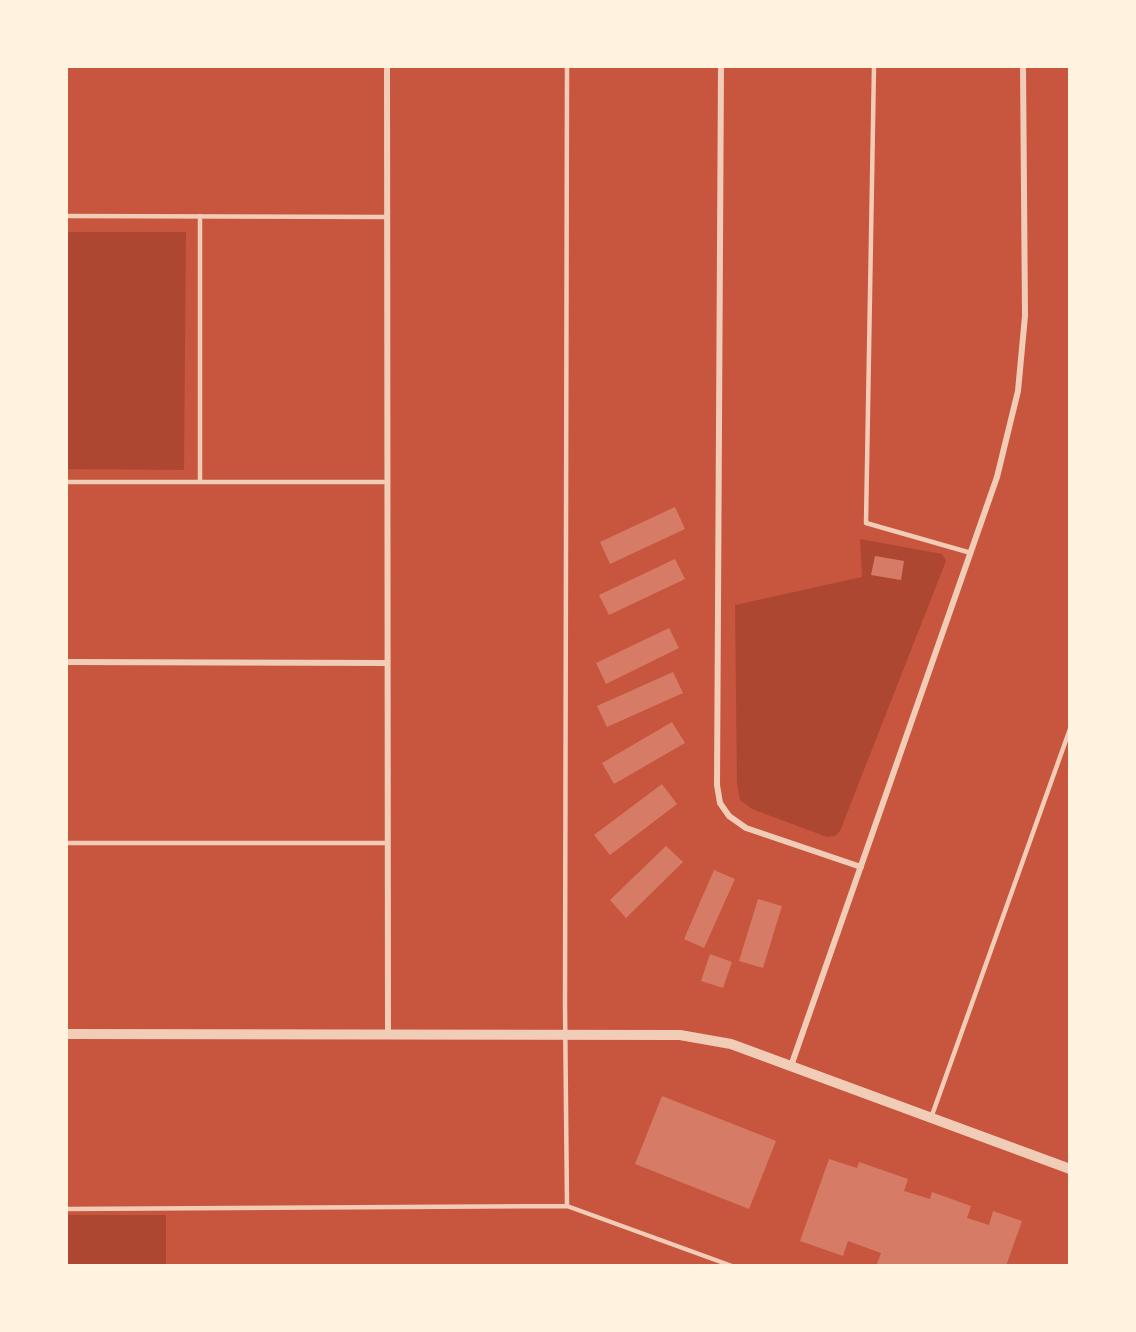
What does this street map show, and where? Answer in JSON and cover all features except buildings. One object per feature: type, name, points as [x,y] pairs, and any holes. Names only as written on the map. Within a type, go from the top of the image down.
[{"type":"street","points":[[387,66],[388,1035]]},
{"type":"street","points":[[721,66],[717,773],[720,803],[729,816],[746,828],[861,867]]},
{"type":"street","points":[[791,1066],[997,477],[1018,391],[1025,316],[1023,66]]},
{"type":"street","points":[[66,662],[387,663]]},
{"type":"street","points":[[66,1034],[680,1035],[730,1044],[1070,1169]]},
{"type":"lane","points":[[567,66],[565,1035],[567,1206]]},
{"type":"lane","points":[[874,66],[866,523],[971,553]]},
{"type":"lane","points":[[66,216],[388,216]]},
{"type":"lane","points":[[200,216],[200,482]]},
{"type":"lane","points":[[66,482],[388,482]]},
{"type":"lane","points":[[931,1118],[1070,729]]},
{"type":"lane","points":[[66,843],[388,843]]},
{"type":"lane","points":[[66,1209],[567,1206],[732,1266]]},
{"type":"shaded area","points":[[66,232],[186,232],[184,470],[66,469]]},
{"type":"shaded area","points":[[860,539],[942,554],[946,561],[840,831],[835,836],[827,837],[752,809],[740,800],[737,784],[735,605],[862,577]]},
{"type":"shaded area","points":[[66,1215],[166,1215],[166,1266],[66,1266]]}]
